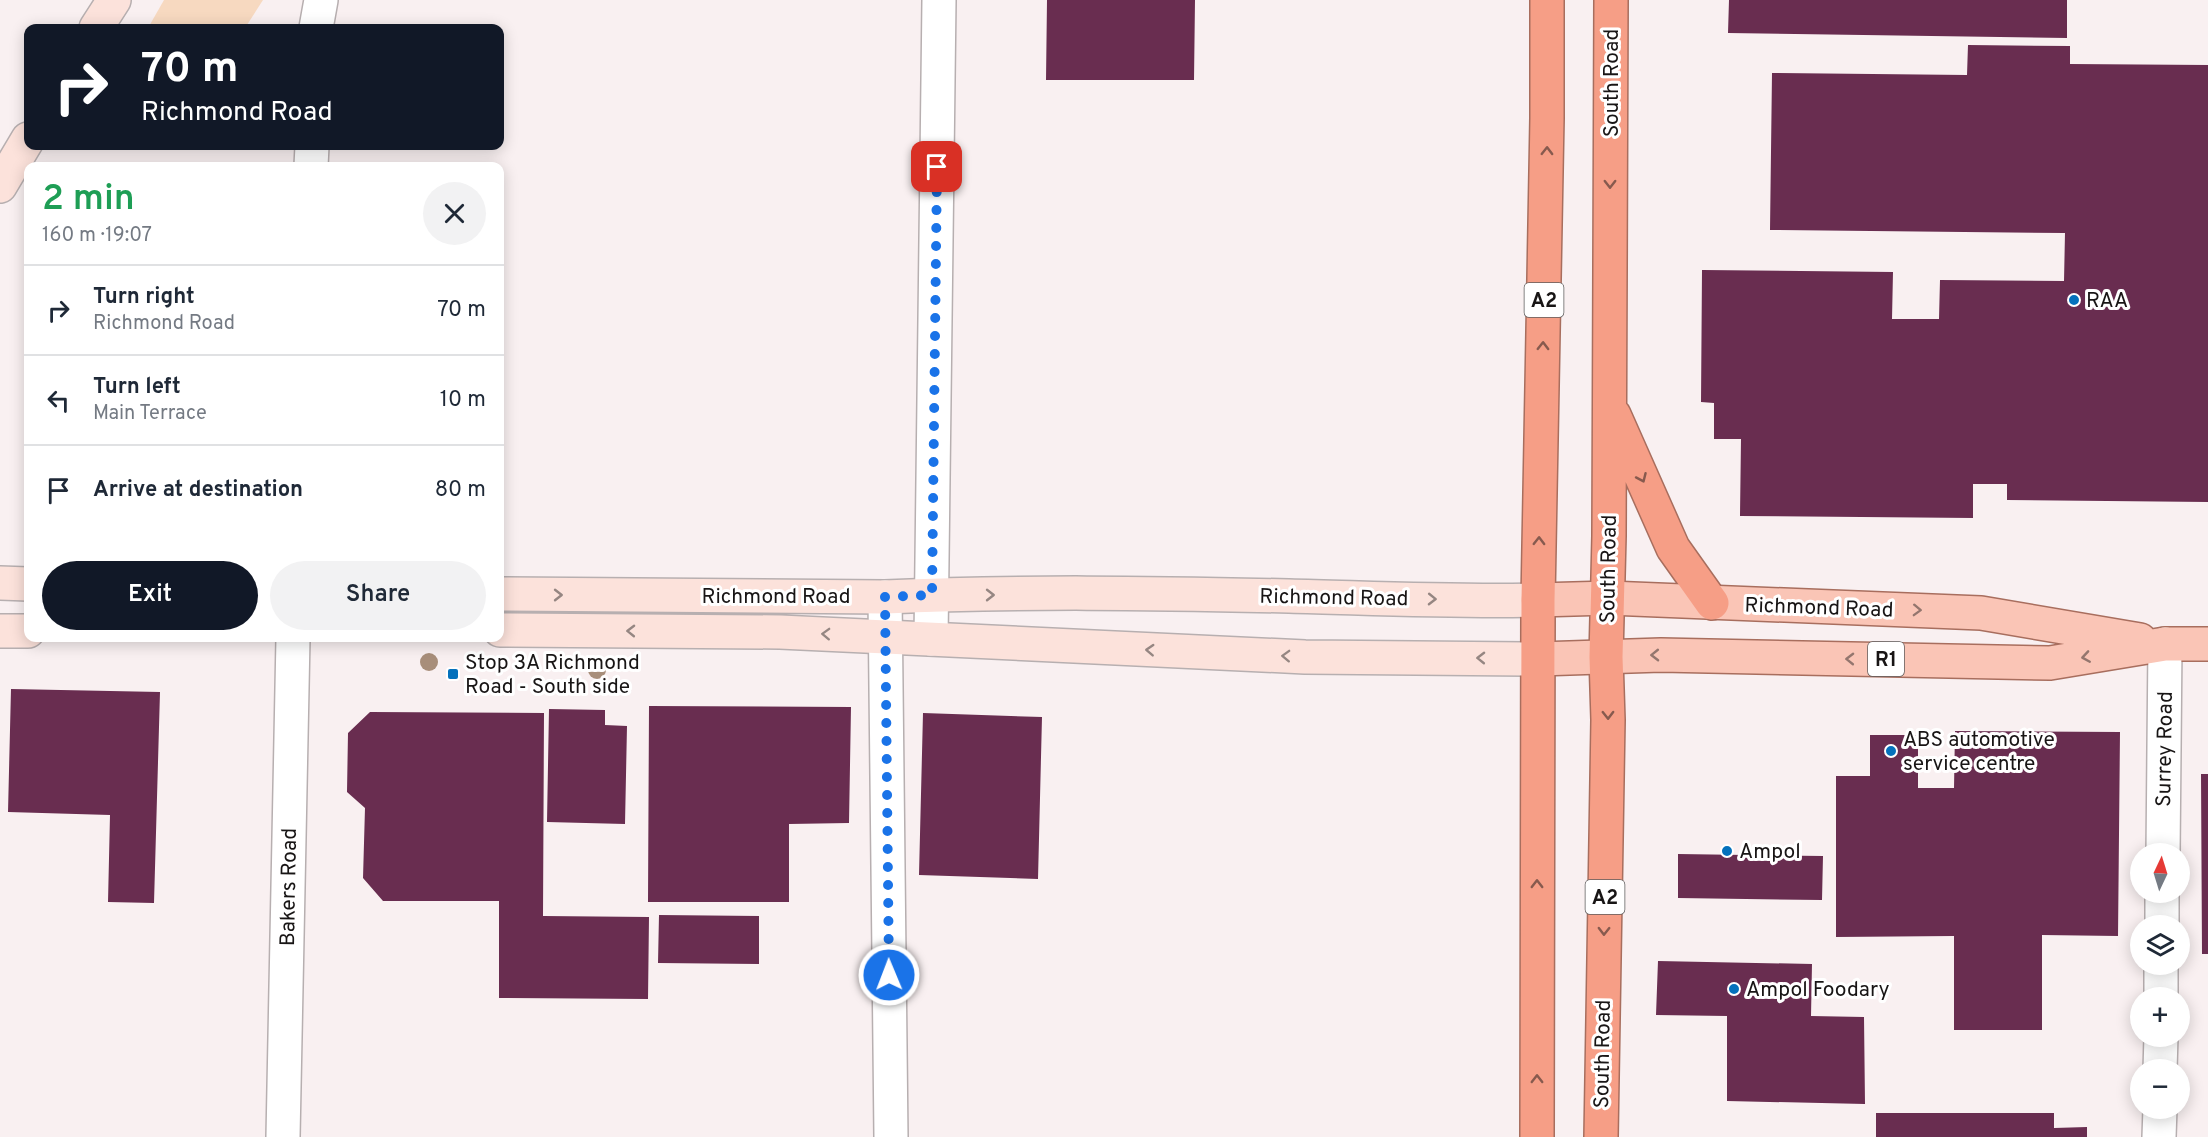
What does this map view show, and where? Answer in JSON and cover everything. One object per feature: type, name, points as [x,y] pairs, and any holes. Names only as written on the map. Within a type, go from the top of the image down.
[{"type":"highway","name":"A2","points":[[1537,1137],[1538,600],[1548,118],[1547,0]]},
{"type":"highway","name":"South Road","points":[[1601,1137],[1608,720],[1606,657],[1609,598],[1611,0]]},
{"type":"highway","points":[[1609,405],[1673,548],[1712,603]]},
{"type":"main road","points":[[99,24],[114,0]]},
{"type":"main road","points":[[0,186],[24,146]]},
{"type":"main road","points":[[0,583],[24,584]]},
{"type":"main road","name":"Richmond Road","points":[[504,594],[885,597],[1206,594],[1476,601],[1609,598],[1981,613],[2165,644]]},
{"type":"main road","name":"Richmond Road","points":[[504,630],[780,632],[1305,657],[1539,659],[1661,655],[2050,663],[2165,644],[2208,644]]},
{"type":"main road","points":[[0,631],[24,631]]},
{"type":"street","points":[[931,639],[939,0]]},
{"type":"street","points":[[885,597],[891,1137]]},
{"type":"street","name":"Bakers Road","points":[[283,1137],[293,642]]},
{"type":"street","name":"Surrey Road","points":[[2163,843],[2165,644]]},
{"type":"street","points":[[2159,1137],[2160,1119]]},
{"type":"shaded area","points":[[164,0],[263,0],[248,24],[150,24]]},
{"type":"building","points":[[1047,0],[1195,0],[1194,80],[1046,80]]},
{"type":"building","points":[[1729,0],[2067,0],[2067,38],[1728,33]]},
{"type":"building","name":"RAA","points":[[1968,45],[2070,46],[2070,64],[2208,65],[2208,502],[2007,500],[2007,484],[1973,484],[1973,518],[1740,516],[1741,439],[1714,439],[1714,403],[1701,402],[1702,270],[1893,272],[1892,319],[1939,319],[1940,280],[2064,281],[2065,233],[1770,230],[1772,73],[1967,75]]},
{"type":"building","points":[[11,689],[160,692],[154,903],[108,902],[110,815],[8,812]]},
{"type":"building","points":[[649,706],[851,707],[849,823],[789,824],[789,902],[648,902]]},
{"type":"building","points":[[549,709],[605,710],[605,725],[627,726],[625,824],[547,822]]},
{"type":"building","points":[[370,712],[544,713],[543,916],[649,917],[648,999],[499,998],[499,901],[383,901],[363,878],[365,808],[347,792],[348,733]]},
{"type":"building","points":[[923,713],[1042,717],[1038,879],[919,875]]},
{"type":"building","points":[[1955,731],[2120,732],[2118,936],[2042,935],[2042,1030],[1954,1030],[1954,936],[1836,937],[1836,776],[1870,776],[1870,735],[1918,735],[1918,788],[1954,788]]},
{"type":"building","points":[[2201,774],[2208,774],[2208,954],[2202,954]]},
{"type":"building","points":[[1678,854],[1823,856],[1822,900],[1678,898]]},
{"type":"building","points":[[659,915],[759,916],[759,964],[658,963]]},
{"type":"building","points":[[1658,961],[1812,964],[1811,1016],[1864,1017],[1865,1104],[1727,1101],[1727,1016],[1656,1015]]},
{"type":"building","points":[[1876,1113],[2054,1113],[2054,1128],[2087,1127],[2087,1137],[1876,1137]]},
{"type":"place","name":"RAA","points":[[2074,300]]},
{"type":"place","name":"Stop 3A Richmond Road - South side","points":[[453,674]]},
{"type":"place","name":"ABS automotive service centre","points":[[1891,751]]},
{"type":"place","name":"Ampol","points":[[1727,851]]},
{"type":"place","name":"Ampol Foodary","points":[[1734,989]]},
{"type":"route","points":[[889,975],[885,597],[932,595],[937,167]]}]
